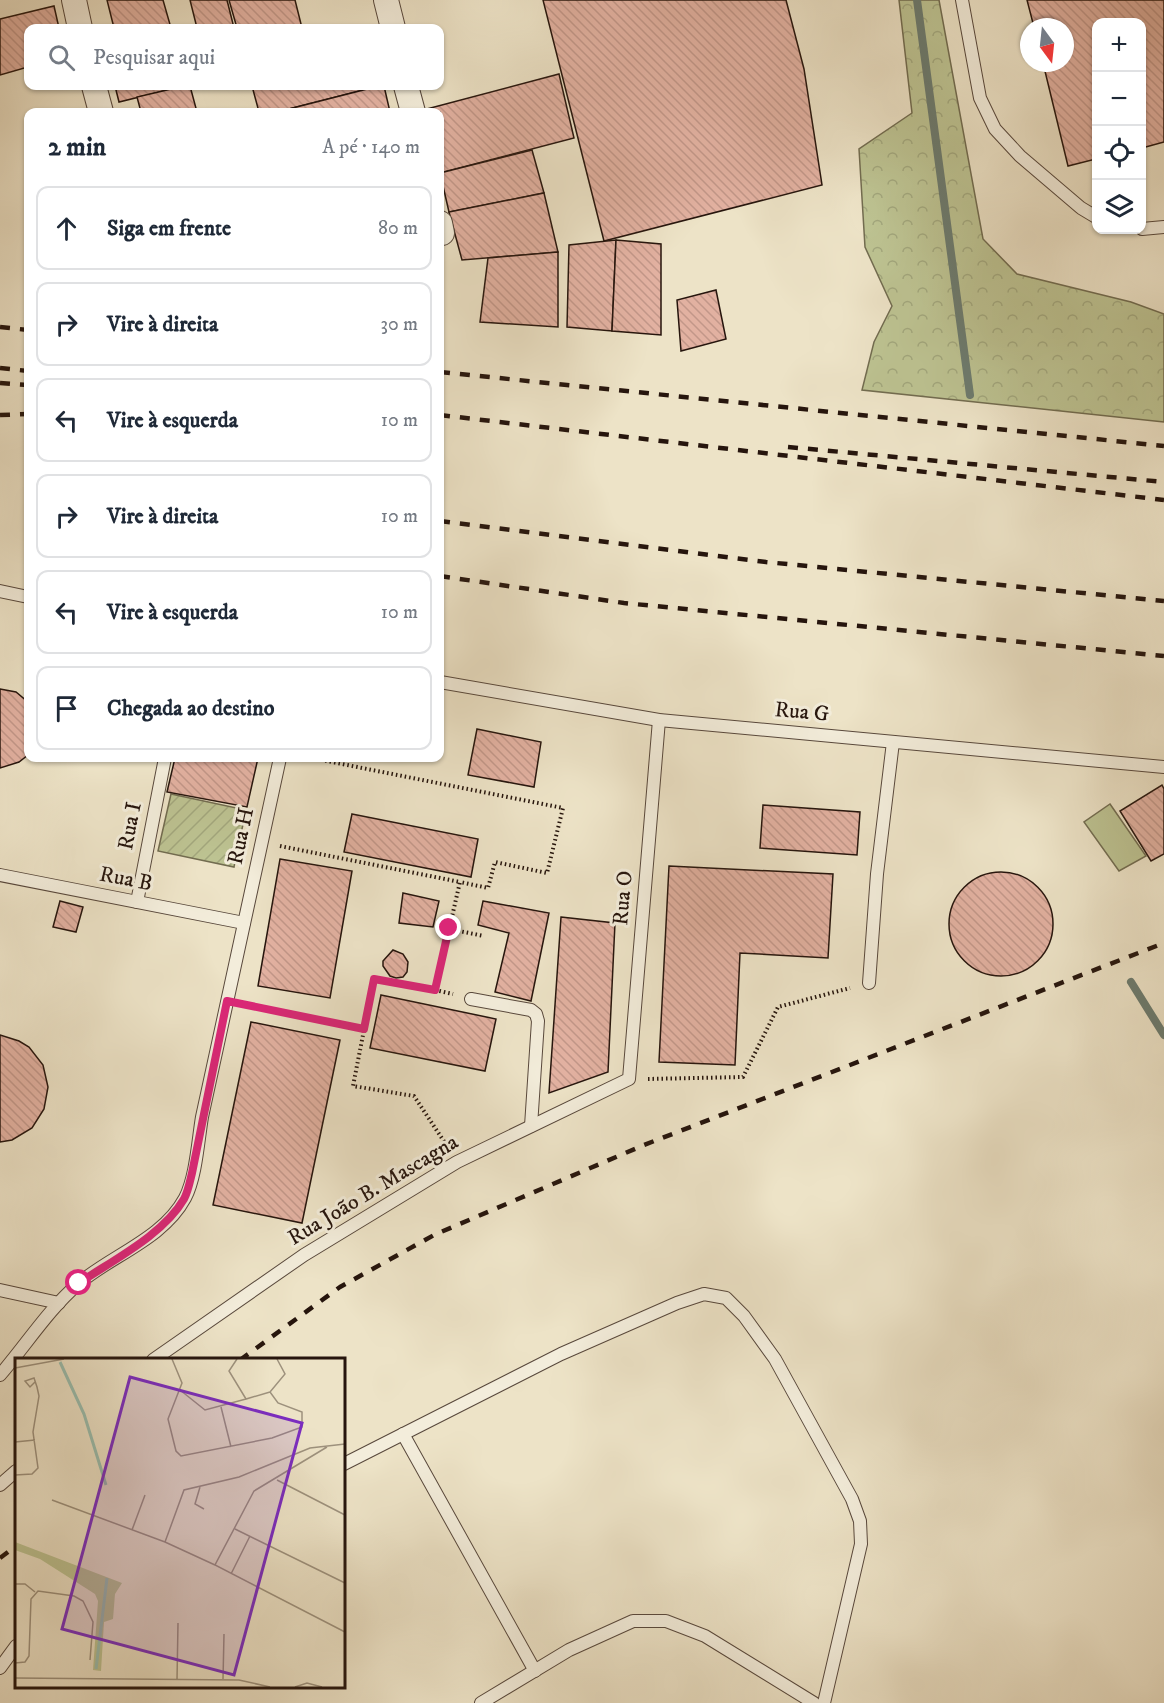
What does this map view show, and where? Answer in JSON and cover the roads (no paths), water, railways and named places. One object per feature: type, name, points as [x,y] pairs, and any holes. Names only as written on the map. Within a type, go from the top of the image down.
[{"type":"street","points":[[74,0],[80,24]]},
{"type":"street","points":[[386,0],[392,24]]},
{"type":"street","points":[[95,90],[100,108]]},
{"type":"street","points":[[407,90],[412,108]]},
{"type":"lane","points":[[962,0],[980,98],[995,129],[1020,156],[1081,208],[1092,215]]},
{"type":"lane","points":[[1146,229],[1164,227]]},
{"type":"lane","points":[[0,591],[24,596]]},
{"type":"lane","name":"Rua G","points":[[444,683],[659,720],[1164,767]]},
{"type":"lane","name":"Rua O","points":[[629,1079],[659,720]]},
{"type":"lane","points":[[869,983],[876,885],[893,742]]},
{"type":"lane","name":"Rua I","points":[[137,902],[164,762]]},
{"type":"lane","name":"Rua H","points":[[0,1375],[59,1303],[79,1283],[171,1217],[186,1197],[279,762]]},
{"type":"lane","name":"Rua B","points":[[0,875],[244,923]]},
{"type":"lane","points":[[471,999],[531,1010],[536,1014],[538,1021],[531,1126]]},
{"type":"lane","name":"Rua João B. Mascagna","points":[[154,1358],[304,1255],[457,1162],[629,1079]]},
{"type":"lane","points":[[0,1290],[59,1303]]},
{"type":"lane","points":[[345,1463],[561,1354],[677,1303],[704,1294],[726,1298],[744,1316],[775,1359],[852,1499],[860,1521],[861,1544],[824,1703]]},
{"type":"lane","points":[[403,1434],[535,1671]]},
{"type":"lane","points":[[0,1485],[15,1472]]},
{"type":"lane","points":[[481,1703],[569,1650],[633,1621],[666,1621],[705,1636],[814,1703]]},
{"type":"lane","points":[[0,1668],[15,1647]]},
{"type":"waterway","points":[[917,0],[970,395]]},
{"type":"waterway","points":[[1131,982],[1164,1035]]},
{"type":"railway","points":[[0,327],[24,330]]},
{"type":"railway","points":[[0,368],[24,371]]},
{"type":"railway","points":[[444,372],[1164,446]]},
{"type":"railway","points":[[0,383],[24,385]]},
{"type":"railway","points":[[0,415],[24,414]]},
{"type":"railway","points":[[444,415],[1164,500]]},
{"type":"railway","points":[[788,447],[1164,482]]},
{"type":"railway","points":[[444,522],[766,562],[1164,601]]},
{"type":"railway","points":[[444,577],[624,603],[1164,656]]},
{"type":"railway","points":[[243,1358],[340,1287],[434,1235],[644,1145],[1164,943]]},
{"type":"railway","points":[[0,1558],[15,1547]]}]
